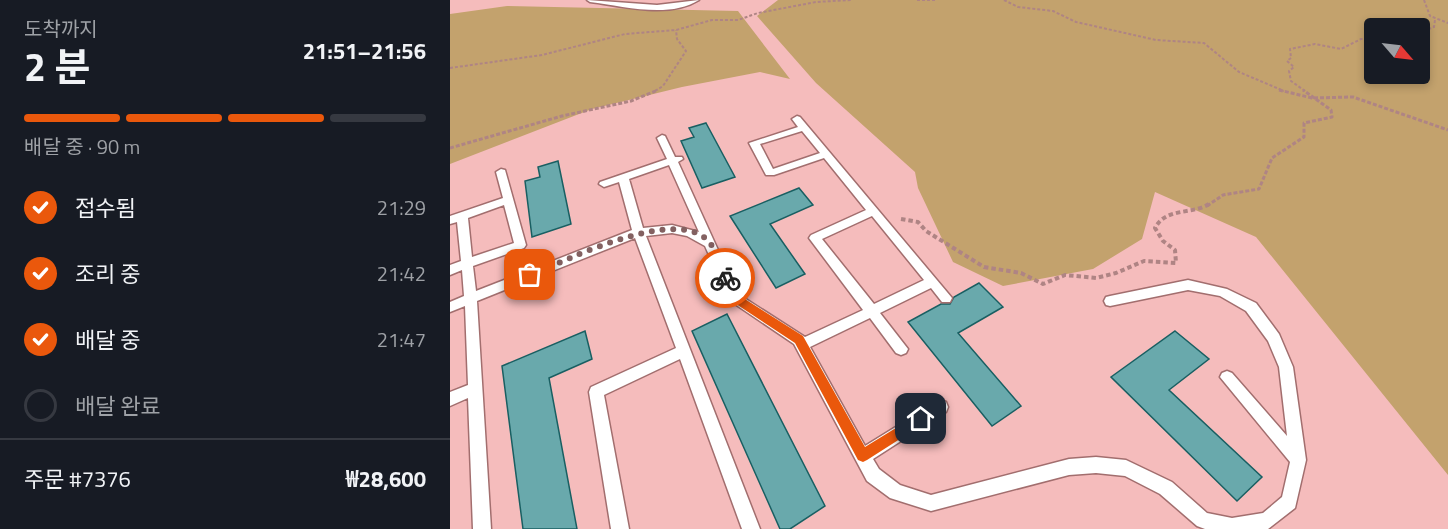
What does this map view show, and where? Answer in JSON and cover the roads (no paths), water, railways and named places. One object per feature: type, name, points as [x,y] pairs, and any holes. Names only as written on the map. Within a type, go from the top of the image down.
[{"type":"lane","points":[[590,0],[676,6],[696,0]]},
{"type":"lane","points":[[825,154],[770,173],[754,142],[801,123],[946,298]]},
{"type":"lane","points":[[662,138],[675,160],[733,297],[799,339],[873,475],[896,492],[931,503],[1069,466],[1096,465],[1126,468],[1166,488],[1203,520],[1232,527],[1267,521],[1289,502],[1298,461],[1286,367],[1274,338],[1251,307],[1223,292],[1188,285],[1110,301]]},
{"type":"lane","points":[[604,184],[675,160]]},
{"type":"lane","points":[[450,270],[520,244],[501,172]]},
{"type":"lane","points":[[623,178],[639,233],[749,528]]},
{"type":"lane","points":[[482,529],[471,300],[456,218],[509,200]]},
{"type":"lane","points":[[876,216],[815,238],[900,349]]},
{"type":"lane","points":[[450,307],[639,233],[672,230],[690,232],[710,243]]},
{"type":"lane","points":[[802,345],[932,282]]},
{"type":"lane","points":[[620,529],[596,392],[684,351]]},
{"type":"lane","points":[[1227,377],[1298,461]]},
{"type":"lane","points":[[450,399],[475,389]]},
{"type":"lane","points":[[863,456],[940,407]]}]
